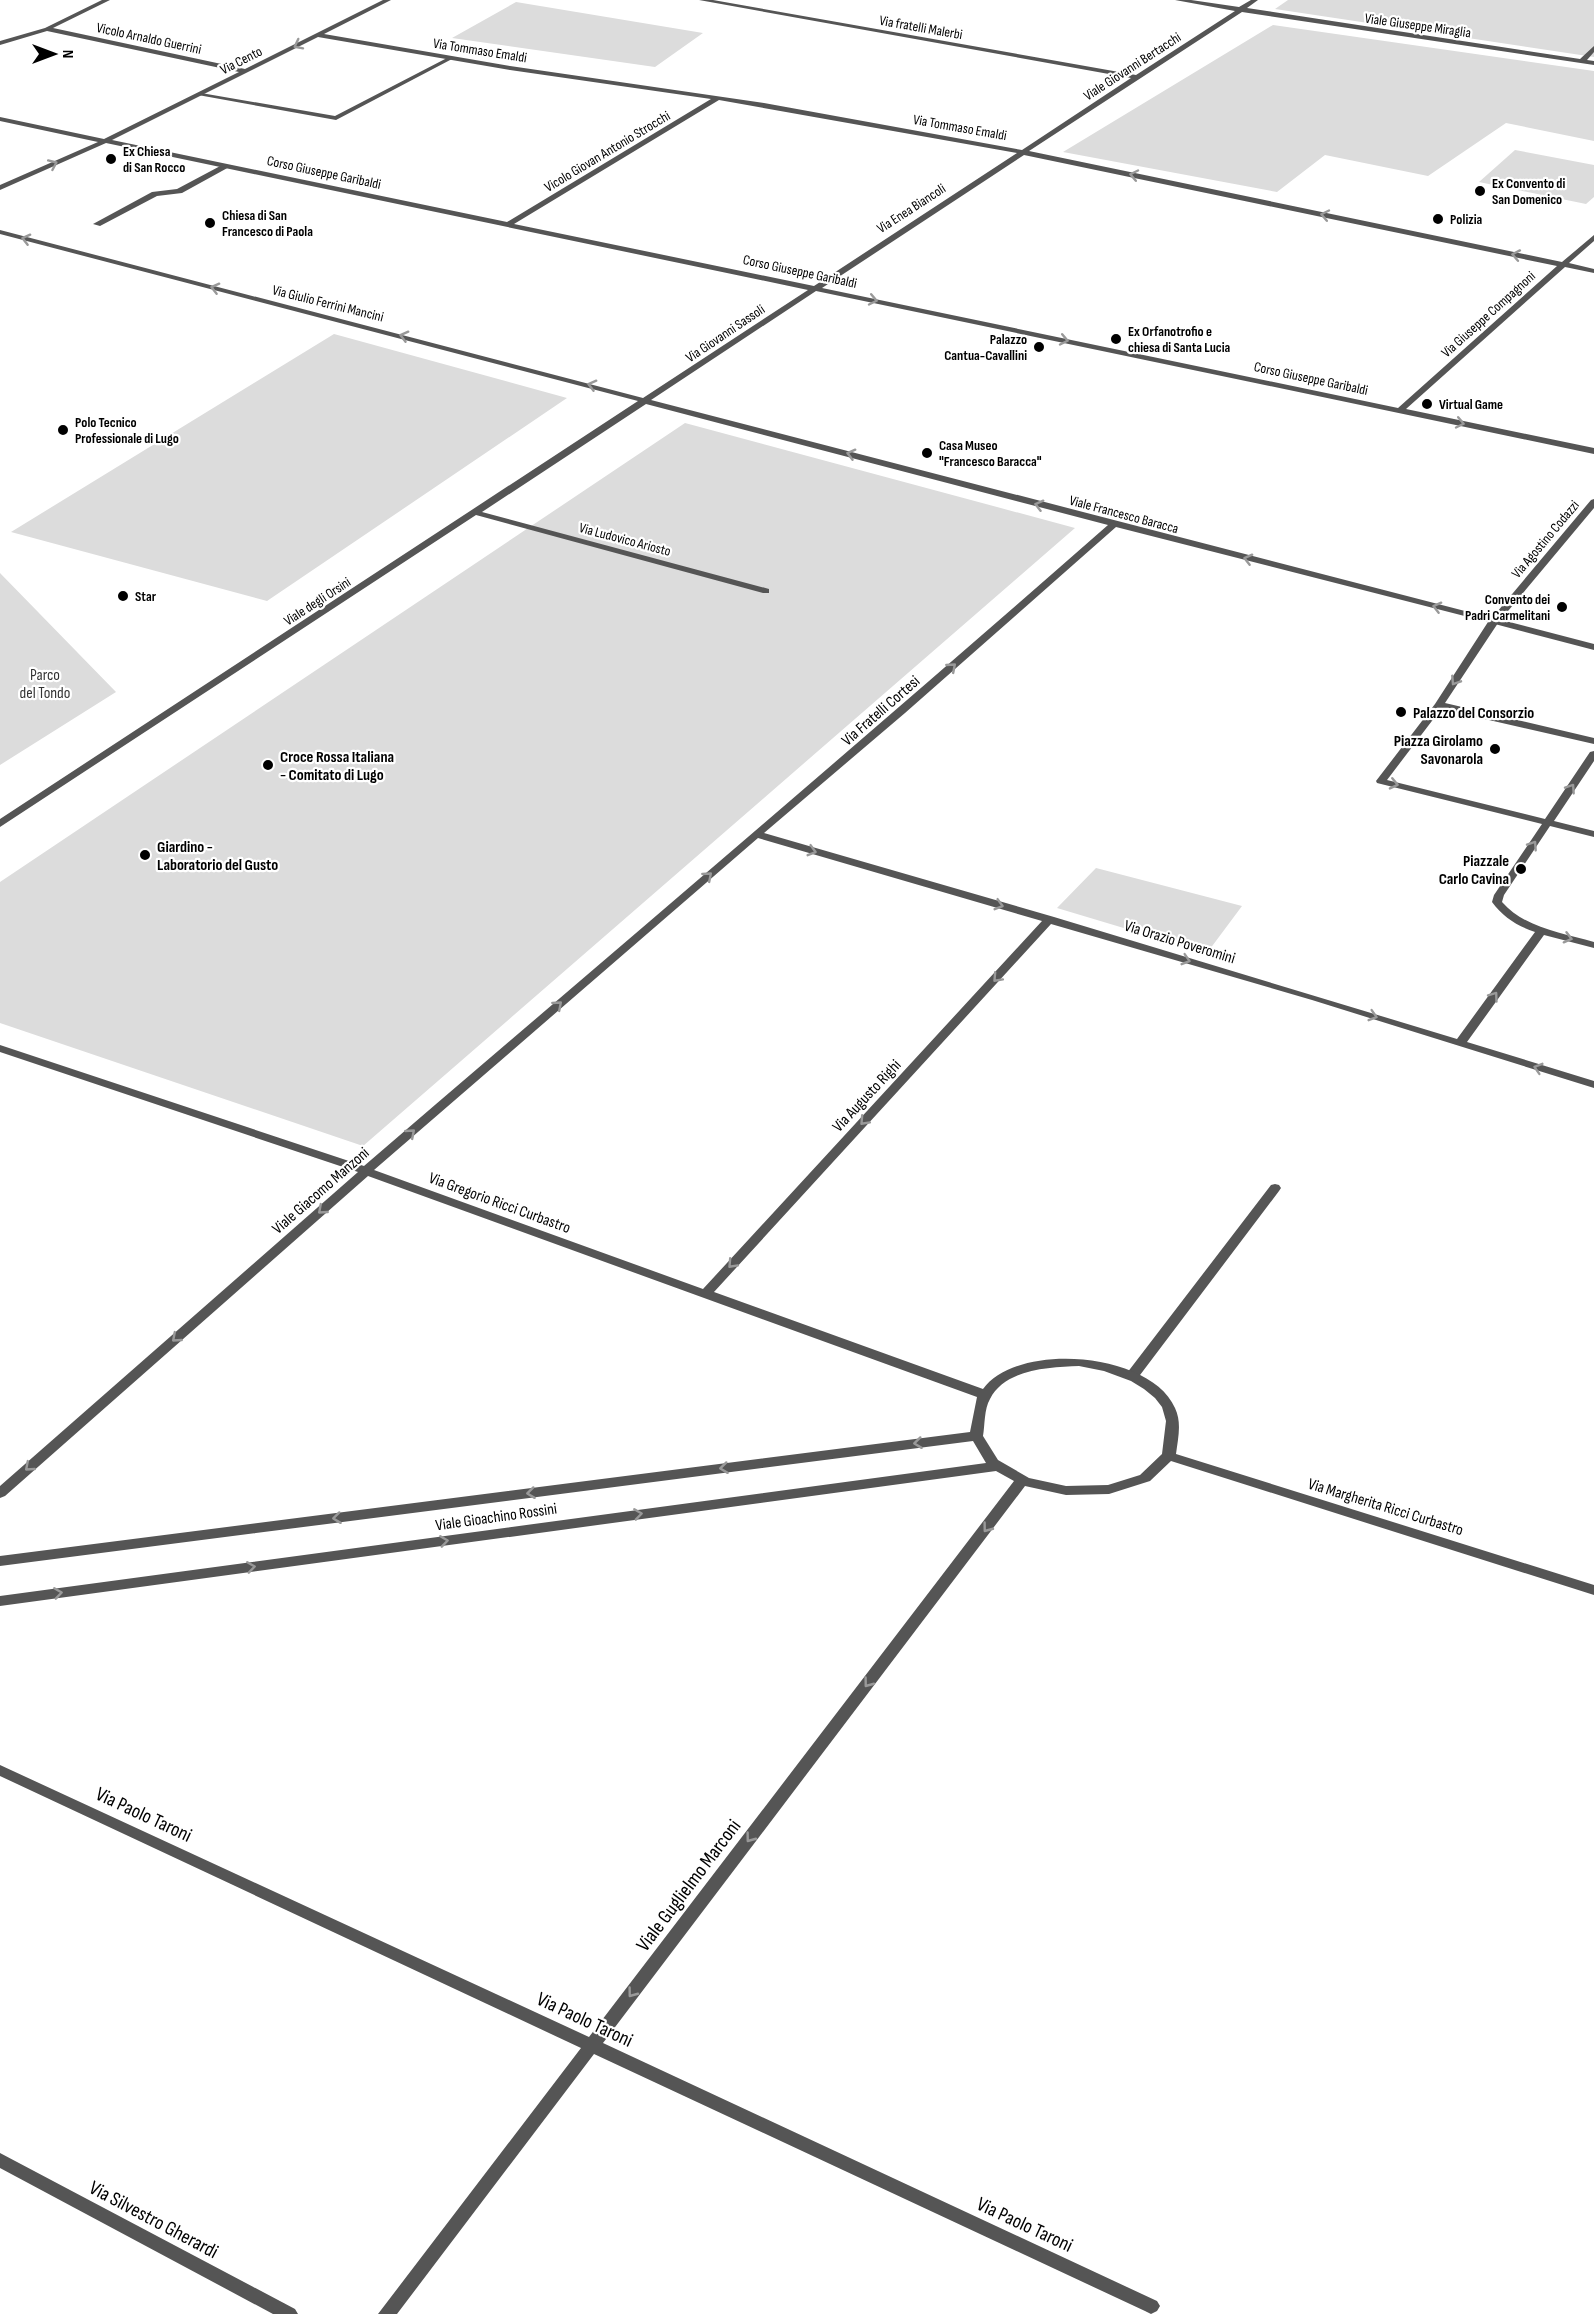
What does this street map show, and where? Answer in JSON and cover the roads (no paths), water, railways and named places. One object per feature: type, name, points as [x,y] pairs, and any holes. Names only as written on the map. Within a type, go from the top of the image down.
[{"type":"street","points":[[0,43],[47,29],[107,0]]},
{"type":"street","name":"Via Cento","points":[[0,188],[201,95],[388,0]]},
{"type":"street","name":"Via fratelli Malerbi","points":[[702,0],[1136,77]]},
{"type":"street","name":"Viale Giuseppe Miraglia","points":[[1178,0],[1594,63]]},
{"type":"street","name":"Viale Giovanni Bertacchi","points":[[1022,152],[1255,0]]},
{"type":"street","name":"Vicolo Arnaldo Guerrini","points":[[47,29],[246,71]]},
{"type":"street","name":"Via Tommaso Emaldi","points":[[316,35],[449,58],[718,98],[1022,152],[1594,271]]},
{"type":"street","points":[[1582,61],[1594,48]]},
{"type":"street","points":[[201,95],[336,118],[449,58]]},
{"type":"street","name":"Vicolo Giovan Antonio Strocchi","points":[[509,224],[718,98]]},
{"type":"street","name":"Corso Giuseppe Garibaldi","points":[[0,119],[1594,451]]},
{"type":"street","name":"Via Enea Biancoli","points":[[816,288],[1022,152]]},
{"type":"street","points":[[97,224],[155,194],[178,191],[227,166]]},
{"type":"street","name":"Via Giulio Ferrini Mancini","points":[[0,232],[649,400]]},
{"type":"street","name":"Via Giuseppe Compagnoni","points":[[1399,411],[1594,237]]},
{"type":"street","name":"Via Giovanni Sassoli","points":[[649,400],[816,288]]},
{"type":"street","name":"Viale degli Orsini","points":[[0,824],[649,400]]},
{"type":"street","name":"Viale Francesco Baracca","points":[[649,400],[1113,525],[1594,647]]},
{"type":"street","name":"Via Agostino Codazzi","points":[[1439,705],[1494,621],[1594,502]]},
{"type":"street","name":"Via Ludovico Ariosto","points":[[477,513],[766,591]]},
{"type":"street","name":"Via Fratelli Cortesi","points":[[664,914],[902,711],[1113,525]]},
{"type":"street","points":[[1594,741],[1439,705],[1381,781],[1594,834]]},
{"type":"street","points":[[1594,754],[1499,895],[1497,902],[1502,909],[1520,921],[1542,931],[1594,945]]},
{"type":"street","name":"Via Orazio Poveromini","points":[[756,834],[1050,919],[1594,1085]]},
{"type":"street","name":"Viale Giacomo Manzoni","points":[[0,1493],[366,1171],[664,914]]},
{"type":"street","name":"Via Augusto Righi","points":[[705,1294],[1050,919]]},
{"type":"street","points":[[1460,1043],[1542,931]]},
{"type":"street","name":"Via Gregorio Ricci Curbastro","points":[[0,1048],[366,1171],[985,1395]]},
{"type":"street","points":[[1132,1376],[1275,1188]]},
{"type":"street","points":[[1079,1362],[1107,1366],[1132,1376],[1157,1392],[1171,1413],[1176,1435],[1168,1456],[1150,1474],[1122,1488],[1089,1493],[1054,1491],[1022,1481],[996,1466],[976,1436],[975,1414],[985,1395],[1001,1380],[1024,1369],[1050,1363],[1079,1362]]},
{"type":"street","name":"Viale Gioachino Rossini","points":[[0,1561],[976,1436]]},
{"type":"street","name":"Via Margherita Ricci Curbastro","points":[[1168,1456],[1594,1590]]},
{"type":"street","name":"Viale Gioachino Rossini","points":[[0,1601],[996,1466]]},
{"type":"street","name":"Viale Guglielmo Marconi","points":[[387,2314],[1022,1481]]},
{"type":"street","name":"Via Paolo Taroni","points":[[0,1770],[1151,2306]]},
{"type":"street","name":"Via Silvestro Gherardi","points":[[0,2160],[289,2314]]},
{"type":"place","name":"Ex Chiesa di San Rocco","points":[[111,159]]},
{"type":"place","name":"Ex Convento di San Domenico","points":[[1480,191]]},
{"type":"place","name":"Polizia","points":[[1438,219]]},
{"type":"place","name":"Chiesa di San Francesco di Paola","points":[[210,223]]},
{"type":"place","name":"Ex Orfanotrofio e chiesa di Santa Lucia","points":[[1116,339]]},
{"type":"place","name":"Palazzo Cantua-Cavallini","points":[[1039,347]]},
{"type":"place","name":"Virtual Game","points":[[1427,404]]},
{"type":"place","name":"Polo Tecnico Professionale di Lugo","points":[[63,430]]},
{"type":"place","name":"Casa Museo \"Francesco Baracca\"","points":[[927,453]]},
{"type":"place","name":"Star","points":[[123,596]]},
{"type":"place","name":"Convento dei Padri Carmelitani","points":[[1562,607]]},
{"type":"place","name":"Palazzo del Consorzio","points":[[1401,712]]},
{"type":"place","name":"Piazza Girolamo Savonarola","points":[[1495,749]]},
{"type":"place","name":"Croce Rossa Italiana - Comitato di Lugo","points":[[268,765]]},
{"type":"place","name":"Giardino - Laboratorio del Gusto","points":[[145,855]]},
{"type":"place","name":"Piazzale Carlo Cavina","points":[[1521,869]]},
{"type":"park label","name":"Parco del Tondo","points":[[45,683]]}]
